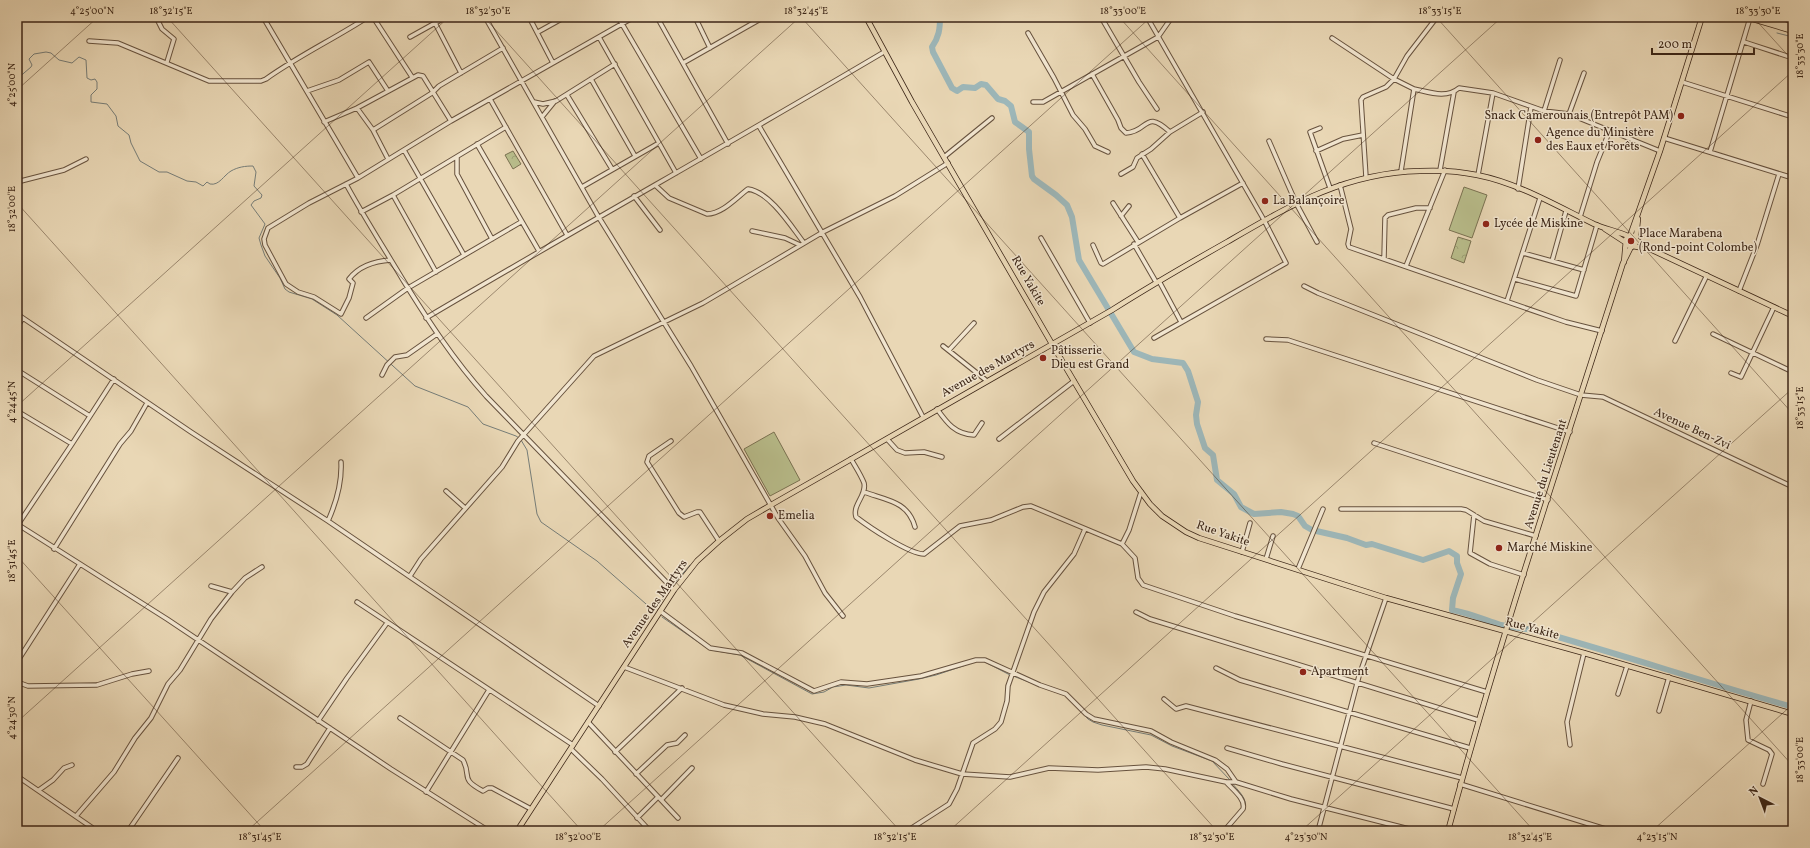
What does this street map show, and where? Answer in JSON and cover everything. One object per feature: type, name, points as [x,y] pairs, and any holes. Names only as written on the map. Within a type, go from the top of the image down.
[{"type":"main road","name":"Rue Yakite","points":[[866,17],[884,52],[1052,344],[1141,492],[1162,516],[1186,532],[1199,538],[1386,598],[1669,677],[1793,714]]},
{"type":"main road","points":[[1702,17],[1638,217],[1636,239],[1652,250],[1793,316]]},
{"type":"main road","points":[[1762,17],[1793,27]]},
{"type":"main road","points":[[1748,18],[1793,31]]},
{"type":"main road","name":"Avenue des Martyrs","points":[[517,831],[674,590],[698,561],[719,541],[747,519],[937,409],[1090,323],[1264,220],[1296,203],[1340,184],[1366,177],[1402,171],[1442,170],[1478,175],[1518,188],[1597,225],[1636,239]]},
{"type":"main road","points":[[1626,243],[1638,217]]},
{"type":"main road","name":"Avenue des Martyrs","points":[[1602,227],[1632,247]]},
{"type":"main road","name":"Avenue du Lieutenant","points":[[1448,831],[1470,748],[1505,631],[1624,262],[1636,239]]},
{"type":"main road","name":"Avenue du Lieutenant","points":[[1624,262],[1623,252],[1626,243]]},
{"type":"main road","points":[[1632,247],[1652,250]]},
{"type":"street","points":[[156,17],[162,29],[174,39],[167,62]]},
{"type":"street","points":[[263,17],[358,178]]},
{"type":"street","points":[[89,41],[116,43],[167,62],[210,81],[263,80],[290,62],[339,36],[368,17]]},
{"type":"street","points":[[373,17],[412,77]]},
{"type":"street","points":[[410,37],[446,17]]},
{"type":"street","points":[[485,17],[598,216],[647,292],[778,518],[805,556],[825,593],[843,616]]},
{"type":"street","points":[[529,17],[553,63]]},
{"type":"street","points":[[538,32],[565,17]]},
{"type":"street","points":[[618,17],[701,159]]},
{"type":"street","points":[[391,260],[370,263],[352,275],[349,279],[353,283],[352,289],[341,314],[314,297],[298,292],[288,286],[273,262],[264,242],[268,228],[309,203],[358,178],[451,121],[634,17]]},
{"type":"street","points":[[657,17],[728,144]]},
{"type":"street","points":[[696,17],[710,48]]},
{"type":"street","points":[[683,63],[764,17]]},
{"type":"street","points":[[1101,17],[1157,109]]},
{"type":"street","points":[[1147,17],[1203,112],[1264,220],[1286,263],[1154,338]]},
{"type":"street","points":[[1033,102],[1043,102],[1158,37],[1172,17]]},
{"type":"street","points":[[1300,17],[1305,18]]},
{"type":"street","points":[[1366,177],[1361,100],[1363,97],[1386,87],[1394,79],[1407,56],[1437,17]]},
{"type":"street","points":[[1467,17],[1472,19],[1476,17]]},
{"type":"street","points":[[1710,152],[1744,42],[1748,18]]},
{"type":"street","points":[[434,23],[461,73]]},
{"type":"street","points":[[1028,34],[1073,115],[1095,146],[1102,151],[1108,152]]},
{"type":"street","points":[[599,37],[676,173]]},
{"type":"street","points":[[1332,38],[1394,79],[1414,89],[1445,95],[1454,92],[1459,88],[1492,93],[1544,111],[1569,114],[1660,151]]},
{"type":"street","points":[[1744,42],[1793,58]]},
{"type":"street","points":[[373,130],[432,93],[439,86],[503,48]]},
{"type":"street","points":[[426,318],[598,216],[728,144],[884,52]]},
{"type":"street","points":[[1544,111],[1560,60]]},
{"type":"street","points":[[307,91],[339,80],[369,62],[388,91]]},
{"type":"street","points":[[534,102],[543,104],[567,95],[615,64]]},
{"type":"street","points":[[1569,114],[1584,73]]},
{"type":"street","points":[[1092,74],[1121,128],[1126,133],[1134,133],[1144,124],[1155,121],[1170,132]]},
{"type":"street","points":[[324,122],[357,108],[418,75],[423,76],[432,93],[451,121]]},
{"type":"street","points":[[591,79],[635,156]]},
{"type":"street","points":[[1682,82],[1793,117]]},
{"type":"street","points":[[1402,171],[1414,89]]},
{"type":"street","points":[[1406,266],[1430,208],[1442,170],[1454,92]]},
{"type":"street","points":[[1478,175],[1492,93]]},
{"type":"street","points":[[567,95],[612,169]]},
{"type":"street","points":[[490,99],[567,235]]},
{"type":"street","points":[[542,117],[556,100]]},
{"type":"street","points":[[1518,188],[1531,107]]},
{"type":"street","points":[[357,108],[373,130],[388,159]]},
{"type":"street","points":[[1121,174],[1134,166],[1135,159],[1170,132],[1203,112]]},
{"type":"street","points":[[944,157],[992,118]]},
{"type":"street","points":[[759,126],[860,297],[922,418]]},
{"type":"street","points":[[361,212],[393,195],[506,127]]},
{"type":"street","points":[[1320,128],[1310,132],[1330,188]]},
{"type":"street","points":[[1580,217],[1597,162],[1610,130]]},
{"type":"street","points":[[1316,150],[1343,139],[1363,135]]},
{"type":"street","points":[[1664,138],[1793,178]]},
{"type":"street","points":[[1269,141],[1296,203],[1317,242]]},
{"type":"street","points":[[582,186],[659,143]]},
{"type":"street","points":[[477,144],[539,251]]},
{"type":"street","points":[[404,150],[464,255]]},
{"type":"street","points":[[1142,154],[1180,218]]},
{"type":"street","points":[[457,157],[457,174],[492,239]]},
{"type":"street","points":[[17,182],[64,170],[86,159]]},
{"type":"street","points":[[410,576],[421,559],[502,467],[518,441],[594,356],[703,303],[823,232],[895,196],[948,163]]},
{"type":"street","points":[[1740,291],[1779,174]]},
{"type":"street","points":[[346,184],[361,212],[426,318],[467,374],[523,436],[674,590]]},
{"type":"street","points":[[1093,245],[1101,263],[1103,264],[1136,243],[1243,184]]},
{"type":"street","points":[[1340,184],[1351,228],[1348,246],[1566,322],[1602,331]]},
{"type":"street","points":[[654,185],[669,198],[707,214],[713,214],[731,203],[748,189],[754,191],[765,197],[775,206],[802,244]]},
{"type":"street","points":[[393,195],[436,272]]},
{"type":"street","points":[[634,196],[660,230]]},
{"type":"street","points":[[1507,301],[1540,198]]},
{"type":"street","points":[[1113,203],[1181,322]]},
{"type":"street","points":[[1121,216],[1129,206]]},
{"type":"street","points":[[1384,258],[1385,218],[1388,215],[1416,208],[1430,208]]},
{"type":"street","points":[[1552,261],[1566,211]]},
{"type":"street","points":[[366,318],[408,288],[521,222]]},
{"type":"street","points":[[1515,278],[1574,297],[1578,294],[1597,225]]},
{"type":"street","points":[[752,231],[785,238],[802,244]]},
{"type":"street","points":[[1041,238],[1090,323]]},
{"type":"street","points":[[1523,253],[1584,270]]},
{"type":"street","points":[[1674,341],[1707,275]]},
{"type":"street","name":"Avenue Ben-Zvi","points":[[1304,286],[1318,293],[1537,380],[1582,395],[1603,397],[1793,487]]},
{"type":"street","points":[[1731,373],[1741,377],[1774,307]]},
{"type":"street","points":[[17,314],[148,403],[410,576],[599,706]]},
{"type":"street","points":[[17,327],[23,318]]},
{"type":"street","points":[[949,350],[974,323]]},
{"type":"street","points":[[382,375],[387,365],[395,357],[407,355],[437,334]]},
{"type":"street","points":[[1713,334],[1752,354],[1793,372]]},
{"type":"street","points":[[1266,339],[1288,340],[1570,432]]},
{"type":"street","points":[[943,346],[987,381]]},
{"type":"street","points":[[17,370],[90,416]]},
{"type":"street","points":[[114,379],[17,525],[198,639],[318,721],[426,792],[489,831]]},
{"type":"street","points":[[999,439],[1074,381]]},
{"type":"street","points":[[54,549],[148,403]]},
{"type":"street","points":[[937,409],[952,428],[963,433],[974,435],[982,423]]},
{"type":"street","points":[[17,411],[72,444]]},
{"type":"street","points":[[887,439],[897,450],[905,453],[924,452],[942,457]]},
{"type":"street","points":[[671,441],[649,456],[647,462],[679,513],[684,517],[700,512],[719,541]]},
{"type":"street","points":[[1374,443],[1548,500]]},
{"type":"street","points":[[851,459],[864,482],[864,492],[855,511],[856,517],[888,538],[919,554],[924,554],[930,550],[960,526],[991,520],[1027,506],[1036,507],[1122,544],[1135,558],[1138,578],[1143,585],[1235,616],[1487,692]]},
{"type":"street","points":[[328,521],[333,511],[340,478],[341,462]]},
{"type":"street","points":[[446,491],[465,508]]},
{"type":"street","points":[[864,492],[904,507],[912,516],[915,527]]},
{"type":"street","points":[[1122,544],[1129,530],[1141,492]]},
{"type":"street","points":[[1298,569],[1323,509]]},
{"type":"street","points":[[1342,509],[1461,509],[1484,521],[1536,536]]},
{"type":"street","points":[[1474,516],[1470,554],[1490,564],[1524,575]]},
{"type":"street","points":[[1242,552],[1250,523]]},
{"type":"street","points":[[907,831],[949,804],[973,743],[995,729],[1001,722],[1007,701],[1008,686],[1038,605],[1044,592],[1074,554],[1085,529]]},
{"type":"street","points":[[1266,559],[1274,536]]},
{"type":"street","points":[[17,662],[80,564]]},
{"type":"street","points":[[76,816],[114,772],[135,738],[151,718],[168,684],[180,670],[211,618],[245,578],[262,567]]},
{"type":"street","points":[[211,586],[232,592]]},
{"type":"street","points":[[1318,831],[1365,656],[1386,598]]},
{"type":"street","points":[[357,602],[572,747],[650,831]]},
{"type":"street","points":[[660,611],[710,648],[741,652],[814,691],[840,682],[867,684],[921,676],[936,673],[976,660],[985,660],[1066,694],[1086,714],[1094,719],[1151,731],[1171,742],[1215,760],[1227,769],[1236,782]]},
{"type":"street","points":[[1136,612],[1150,619],[1478,720]]},
{"type":"street","points":[[318,721],[387,623]]},
{"type":"street","points":[[1570,745],[1568,722],[1584,653]]},
{"type":"street","points":[[1618,694],[1627,666]]},
{"type":"street","points":[[624,667],[728,706],[764,714],[795,717],[825,724],[915,760],[962,774],[1010,777],[1049,768],[1098,770],[1146,767],[1180,772],[1227,782],[1236,782],[1290,799],[1417,831]]},
{"type":"street","points":[[1216,668],[1240,680],[1470,748]]},
{"type":"street","points":[[17,682],[28,686],[97,685],[132,674],[149,671]]},
{"type":"street","points":[[1659,711],[1669,677]]},
{"type":"street","points":[[615,752],[682,688]]},
{"type":"street","points":[[426,792],[489,690]]},
{"type":"street","points":[[1164,699],[1176,709],[1186,706],[1341,748],[1462,778]]},
{"type":"street","points":[[1751,701],[1746,720],[1748,740],[1769,750],[1772,754],[1762,784]]},
{"type":"street","points":[[400,718],[464,762],[467,779],[469,782],[483,791],[489,787],[531,809]]},
{"type":"street","points":[[588,722],[678,818]]},
{"type":"street","points":[[296,767],[302,767],[307,764],[330,728]]},
{"type":"street","points":[[636,774],[667,745],[676,743],[685,735]]},
{"type":"street","points":[[1227,748],[1454,809]]},
{"type":"street","points":[[128,831],[178,758]]},
{"type":"street","points":[[39,790],[54,780],[64,768],[72,765]]},
{"type":"street","points":[[637,818],[692,768]]},
{"type":"street","points":[[17,776],[97,831]]},
{"type":"street","points":[[1224,831],[1244,806],[1242,799],[1227,782]]},
{"type":"street","points":[[1460,784],[1612,831]]},
{"type":"green space","points":[[513,151],[521,164],[513,169],[505,155]]},
{"type":"green space","points":[[1464,187],[1487,195],[1472,238],[1449,230]]},
{"type":"green space","points":[[1458,237],[1471,241],[1464,263],[1451,258]]},
{"type":"green space","points":[[774,432],[800,480],[770,496],[744,449]]},
{"type":"waterway","points":[[940,17],[939,33],[932,47],[933,52],[952,88],[957,91],[963,87],[975,88],[981,84],[986,85],[998,99],[1005,101],[1011,106],[1015,122],[1029,132],[1032,176],[1067,205],[1072,217],[1079,260],[1134,352],[1152,359],[1183,363],[1188,371],[1198,402],[1196,415],[1197,424],[1205,448],[1213,455],[1217,480],[1234,494],[1241,507],[1254,514],[1281,512],[1293,514],[1298,516],[1305,526],[1312,530],[1347,538],[1366,545],[1372,544],[1423,560],[1449,551],[1457,556],[1457,563],[1461,574],[1453,598],[1452,610],[1501,625],[1537,631],[1793,707]]},
{"type":"waterway","points":[[1777,33],[1793,37]]},
{"type":"waterway","points":[[17,79],[31,67],[32,65],[29,59],[34,54],[46,52],[51,53],[59,60],[72,63],[79,57],[86,60],[87,78],[91,80],[95,79],[97,82],[97,89],[91,95],[91,102],[107,104],[116,116],[118,126],[129,135],[131,143],[140,161],[159,172],[167,172],[203,186],[207,182],[210,184],[216,183],[231,171],[253,166],[256,172],[254,186],[262,195],[261,198],[254,201],[251,205],[265,224],[259,238],[265,256],[280,278],[285,289],[289,292],[312,299],[337,315],[415,386],[468,407],[483,424],[519,438]]},
{"type":"waterway","points":[[1793,290],[1790,298],[1793,301]]},
{"type":"waterway","points":[[521,440],[527,450],[537,514],[541,522],[597,561],[654,611],[669,590]]},
{"type":"waterway","points":[[673,585],[690,565]]},
{"type":"waterway","points":[[662,617],[704,646]]},
{"type":"waterway","points":[[711,650],[740,655],[812,694],[824,692],[833,687],[846,685],[869,688],[919,679],[966,665]]},
{"type":"waterway","points":[[983,661],[1010,675]]},
{"type":"waterway","points":[[1013,676],[1066,696]]},
{"type":"waterway","points":[[1078,709],[1093,722],[1151,735],[1172,746],[1212,761],[1230,780]]},
{"type":"waterway","points":[[1232,783],[1244,798],[1246,805],[1245,809]]},
{"type":"place","name":"Snack Camerounais (Entrepôt PAM)","points":[[1681,116]]},
{"type":"place","name":"Agence du Ministère des Eaux et Forêts","points":[[1538,140]]},
{"type":"place","name":"La Balançoire","points":[[1265,201]]},
{"type":"place","name":"Lycée de Miskine","points":[[1486,224]]},
{"type":"place","name":"Place Marabena (Rond-point Colombe)","points":[[1631,241]]},
{"type":"place","name":"Pâtisserie Dieu est Grand","points":[[1043,358]]},
{"type":"place","name":"Emelia","points":[[770,516]]},
{"type":"place","name":"Marché Miskine","points":[[1499,548]]},
{"type":"place","name":"Apartment","points":[[1303,672]]}]
